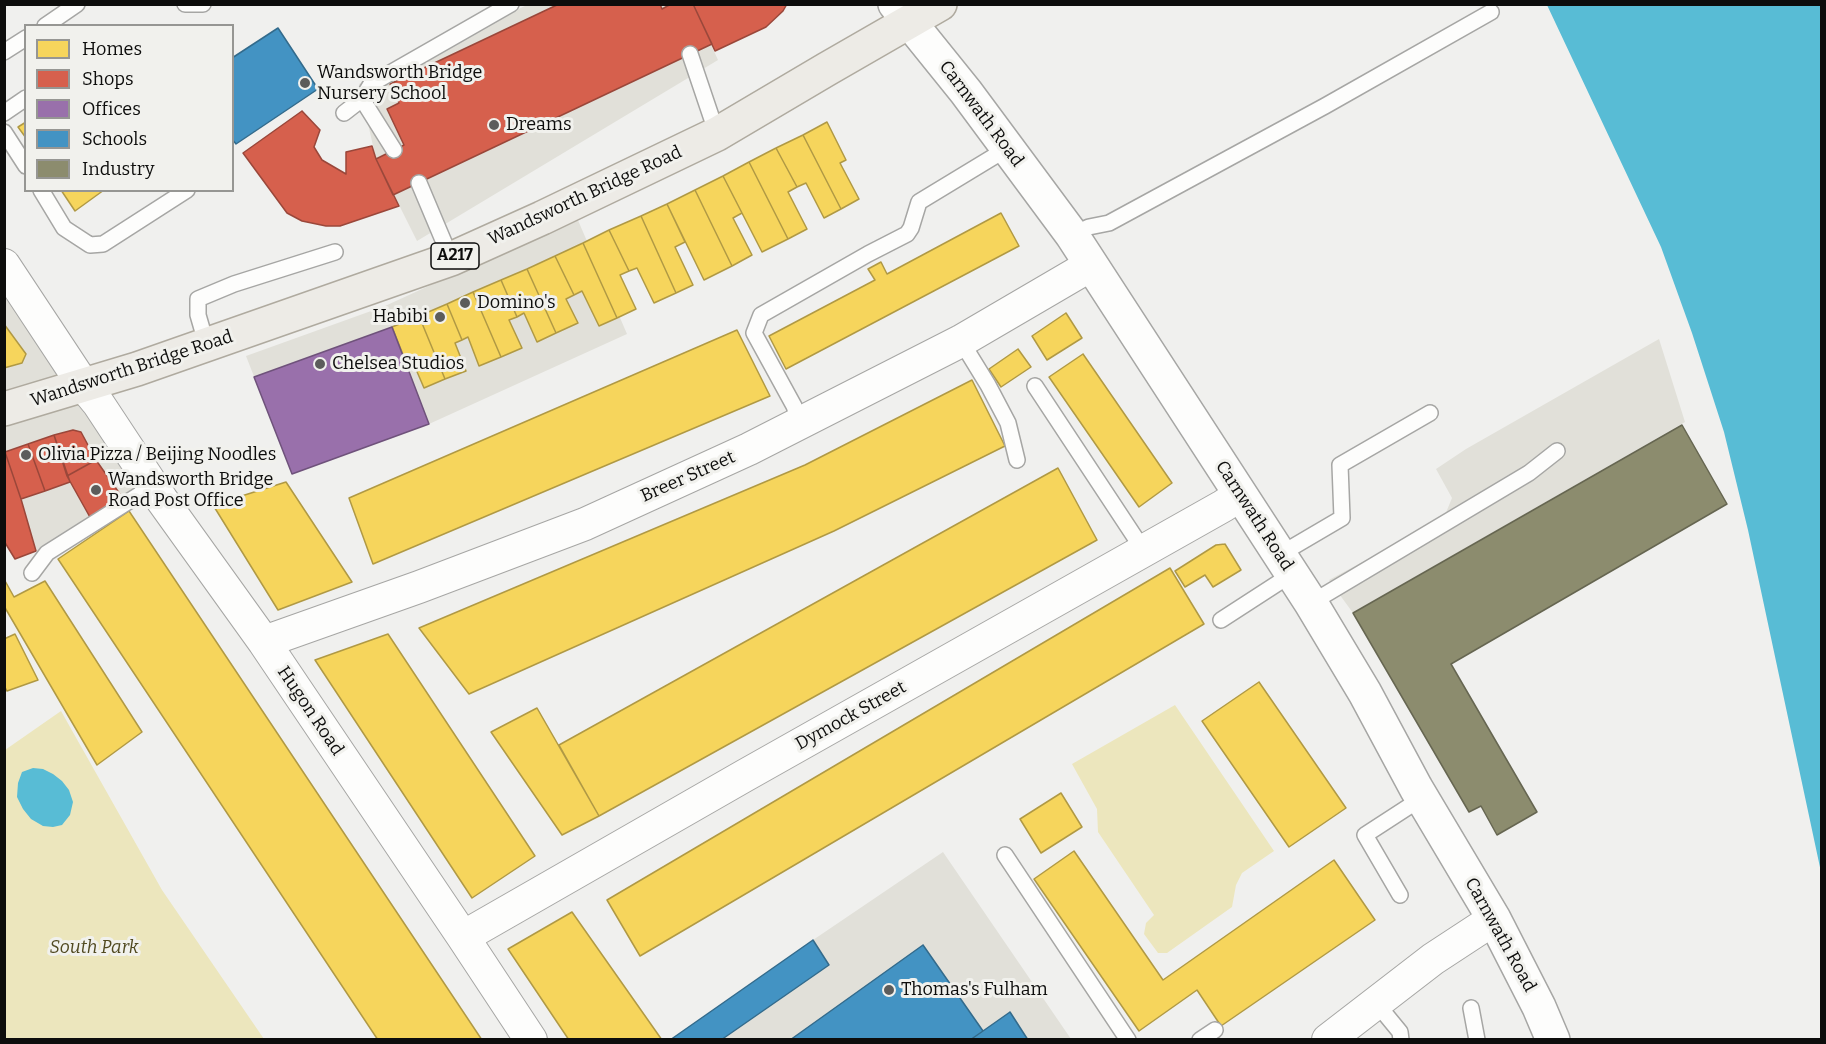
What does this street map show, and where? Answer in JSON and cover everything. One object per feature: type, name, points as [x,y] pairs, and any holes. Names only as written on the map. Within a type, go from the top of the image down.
[{"type":"main road","name":"Wandsworth Bridge Road","points":[[4,409],[207,346],[451,259],[717,134],[902,13],[940,4]]},
{"type":"street","name":"Carnwath Road","points":[[902,13],[966,92],[1072,235],[1311,603],[1494,919],[1539,1007],[1553,1040]]},
{"type":"street","name":"Hugon Road","points":[[4,265],[84,386],[264,642],[531,1040]]},
{"type":"street","name":"Breer Street","points":[[264,642],[419,587],[585,524],[800,424],[961,341],[1091,265]]},
{"type":"street","name":"Dymock Street","points":[[464,937],[1240,495]]},
{"type":"street","points":[[1328,1040],[1433,959],[1494,919]]},
{"type":"lane","points":[[48,24],[77,4]]},
{"type":"lane","points":[[185,4],[203,4]]},
{"type":"lane","points":[[344,113],[362,99],[371,84],[511,4]]},
{"type":"lane","points":[[1072,235],[1089,227],[1108,223],[1126,214],[1325,106],[1491,12]]},
{"type":"lane","points":[[4,52],[24,39]]},
{"type":"lane","points":[[690,54],[717,134]]},
{"type":"lane","points":[[4,113],[24,99]]},
{"type":"lane","points":[[362,99],[394,150]]},
{"type":"lane","points":[[4,132],[24,162]]},
{"type":"lane","points":[[800,424],[794,406],[754,333],[761,315],[907,234],[919,202],[1008,148]]},
{"type":"lane","points":[[419,183],[451,259]]},
{"type":"lane","points":[[42,192],[64,228],[90,245],[103,244],[185,192]]},
{"type":"lane","points":[[207,346],[198,315],[198,298],[234,284],[335,252]]},
{"type":"lane","points":[[961,341],[1008,423],[1017,460]]},
{"type":"lane","points":[[1035,387],[1144,551]]},
{"type":"lane","points":[[1221,620],[1342,518],[1340,465],[1430,413]]},
{"type":"lane","points":[[1311,603],[1529,473],[1557,451]]},
{"type":"lane","points":[[32,573],[47,553],[153,486]]},
{"type":"lane","points":[[1400,896],[1365,835],[1422,798]]},
{"type":"lane","points":[[1005,855],[1128,1040]]},
{"type":"lane","points":[[1377,1004],[1400,1032],[1401,1040]]},
{"type":"lane","points":[[1471,1008],[1477,1040]]},
{"type":"lane","points":[[1200,1040],[1215,1030]]},
{"type":"shaded area","points":[[527,5],[693,5],[718,60],[417,241],[376,159],[359,84]]},
{"type":"shaded area","points":[[577,218],[627,334],[429,424],[292,474],[246,356],[385,306]]},
{"type":"shaded area","points":[[4,294],[146,497],[50,557],[36,551],[15,559],[5,541]]},
{"type":"shaded area","points":[[1659,339],[1685,422],[1353,613],[1329,580],[1438,521],[1445,515],[1452,498],[1436,469],[1466,449]]},
{"type":"shaded area","name":"Thomas's Fulham","points":[[943,852],[1071,1039],[670,1040],[813,940]]},
{"type":"green space","points":[[1175,705],[1274,851],[1242,873],[1236,885],[1232,907],[1167,953],[1158,953],[1144,934],[1146,923],[1154,915],[1098,832],[1097,809],[1072,764]]},
{"type":"green space","name":"South Park","points":[[61,711],[162,890],[264,1039],[5,1039],[5,750]]},
{"type":"water","points":[[1547,5],[1821,5],[1821,872],[1748,530],[1724,432],[1661,247]]},
{"type":"water","points":[[33,768],[43,769],[53,774],[69,790],[73,802],[70,815],[62,825],[43,826],[31,819],[23,809],[17,797],[18,783],[22,772]]},
{"type":"building: Homes","points":[[827,122],[846,160],[840,163],[859,199],[841,209],[803,135]]},
{"type":"building: Homes","points":[[24,123],[24,135],[18,127]]},
{"type":"building: Homes","points":[[803,135],[841,209],[824,218],[806,183],[797,187],[776,148]]},
{"type":"building: Homes","points":[[776,148],[797,187],[788,192],[807,229],[788,239],[749,162]]},
{"type":"building: Homes","points":[[749,162],[788,239],[762,252],[723,176]]},
{"type":"building: Homes","points":[[723,176],[742,213],[733,218],[752,255],[732,266],[695,190]]},
{"type":"building: Homes","points":[[695,190],[732,266],[704,280],[667,204]]},
{"type":"building: Homes","points":[[62,192],[101,192],[75,211]]},
{"type":"building: Homes","points":[[667,204],[685,242],[675,247],[693,285],[676,293],[641,216]]},
{"type":"building: Homes","points":[[1001,213],[1019,246],[786,369],[769,336],[875,280],[868,269],[881,262],[887,274]]},
{"type":"building: Homes","points":[[641,216],[676,293],[654,303],[637,268],[629,271],[609,230]]},
{"type":"building: Homes","points":[[609,230],[629,271],[620,275],[636,309],[617,318],[583,243]]},
{"type":"building: Homes","points":[[583,243],[617,318],[599,326],[582,291],[574,295],[555,256]]},
{"type":"building: Homes","points":[[555,256],[574,295],[566,299],[578,323],[556,333],[527,269]]},
{"type":"building: Homes","points":[[527,269],[556,333],[537,342],[524,313],[517,317],[501,280]]},
{"type":"building: Homes","points":[[501,280],[517,317],[509,320],[522,348],[501,357],[473,292]]},
{"type":"building: Homes","points":[[473,292],[501,357],[479,366],[468,337],[462,340],[447,304]]},
{"type":"building: Homes","points":[[447,304],[462,340],[455,343],[466,371],[445,379],[419,316]]},
{"type":"building: Homes","points":[[1066,313],[1082,338],[1047,360],[1032,336]]},
{"type":"building: Homes","points":[[419,316],[445,379],[424,388],[412,360],[406,362],[392,327]]},
{"type":"building: Homes","points":[[4,324],[26,354],[22,363],[4,368]]},
{"type":"building: Homes","points":[[737,330],[770,396],[373,564],[349,498]]},
{"type":"building: Homes","points":[[1018,349],[1031,367],[1001,387],[989,369]]},
{"type":"building: Homes","points":[[1083,354],[1172,483],[1139,507],[1049,377]]},
{"type":"building: Homes","points":[[972,380],[1005,446],[834,531],[469,694],[419,628],[805,465]]},
{"type":"building: Homes","points":[[1058,468],[1097,540],[599,816],[559,745]]},
{"type":"building: Homes","points":[[286,482],[352,582],[278,610],[213,505]]},
{"type":"building: Homes","points":[[129,511],[482,1040],[378,1040],[58,559]]},
{"type":"building: Homes","points":[[1225,544],[1241,570],[1213,587],[1205,575],[1185,587],[1175,571],[1216,545]]},
{"type":"building: Homes","points":[[1170,568],[1204,624],[640,956],[607,900]]},
{"type":"building: Homes","points":[[4,579],[14,597],[45,581],[142,732],[97,765],[4,606]]},
{"type":"building: Homes","points":[[15,634],[38,680],[7,691],[4,686],[4,639]]},
{"type":"building: Homes","points":[[388,634],[535,856],[472,898],[315,660]]},
{"type":"building: Homes","points":[[1259,682],[1346,808],[1289,847],[1202,721]]},
{"type":"building: Homes","points":[[537,708],[599,816],[562,835],[491,732]]},
{"type":"building: Homes","points":[[1061,793],[1082,827],[1041,853],[1020,819]]},
{"type":"building: Homes","points":[[1074,851],[1163,980],[1334,860],[1375,920],[1221,1026],[1197,990],[1139,1031],[1034,879]]},
{"type":"building: Homes","points":[[572,912],[662,1040],[569,1040],[508,949]]},
{"type":"building: Shops","points":[[559,4],[660,4],[662,9],[671,4],[693,4],[712,44],[393,195],[376,159],[404,145],[387,109],[399,103],[390,84]]},
{"type":"building: Shops","points":[[693,4],[787,4],[766,27],[715,51]]},
{"type":"building: Shops","points":[[302,111],[320,130],[314,147],[322,160],[346,174],[346,152],[372,146],[399,206],[340,226],[326,226],[302,221],[287,213],[243,153]]},
{"type":"building: Shops","points":[[73,430],[81,432],[96,460],[67,476],[54,435]]},
{"type":"building: Shops","points":[[54,435],[70,482],[45,491],[28,444]]},
{"type":"building: Shops","points":[[28,444],[45,491],[21,499],[5,452]]},
{"type":"building: Shops","points":[[5,452],[36,551],[15,559],[4,541]]},
{"type":"building: Shops","name":"Wandsworth Bridge Road Post Office","points":[[96,460],[122,497],[91,519],[67,476]]},
{"type":"building: Offices","points":[[392,327],[429,424],[292,474],[254,377]]},
{"type":"building: Schools","points":[[278,28],[318,89],[236,144],[234,142],[234,57]]},
{"type":"building: Schools","points":[[813,940],[829,965],[721,1040],[670,1040]]},
{"type":"building: Schools","points":[[923,945],[983,1031],[970,1040],[790,1040]]},
{"type":"building: Schools","points":[[1010,1012],[1028,1040],[970,1040],[983,1031]]},
{"type":"building: Industry","points":[[1682,425],[1727,504],[1451,664],[1537,812],[1497,835],[1481,806],[1469,812],[1353,613]]},
{"type":"place","name":"Wandsworth Bridge Nursery School","points":[[305,83]]},
{"type":"place","name":"Dreams","points":[[494,125]]},
{"type":"place","name":"Domino's","points":[[465,303]]},
{"type":"place","name":"Habibi","points":[[440,317]]},
{"type":"place","name":"Chelsea Studios","points":[[320,364]]},
{"type":"place","name":"Olivia Pizza / Beijing Noodles","points":[[26,455]]},
{"type":"place","name":"Wandsworth Bridge Road Post Office","points":[[96,490]]},
{"type":"place","name":"Thomas's Fulham","points":[[889,990]]}]
